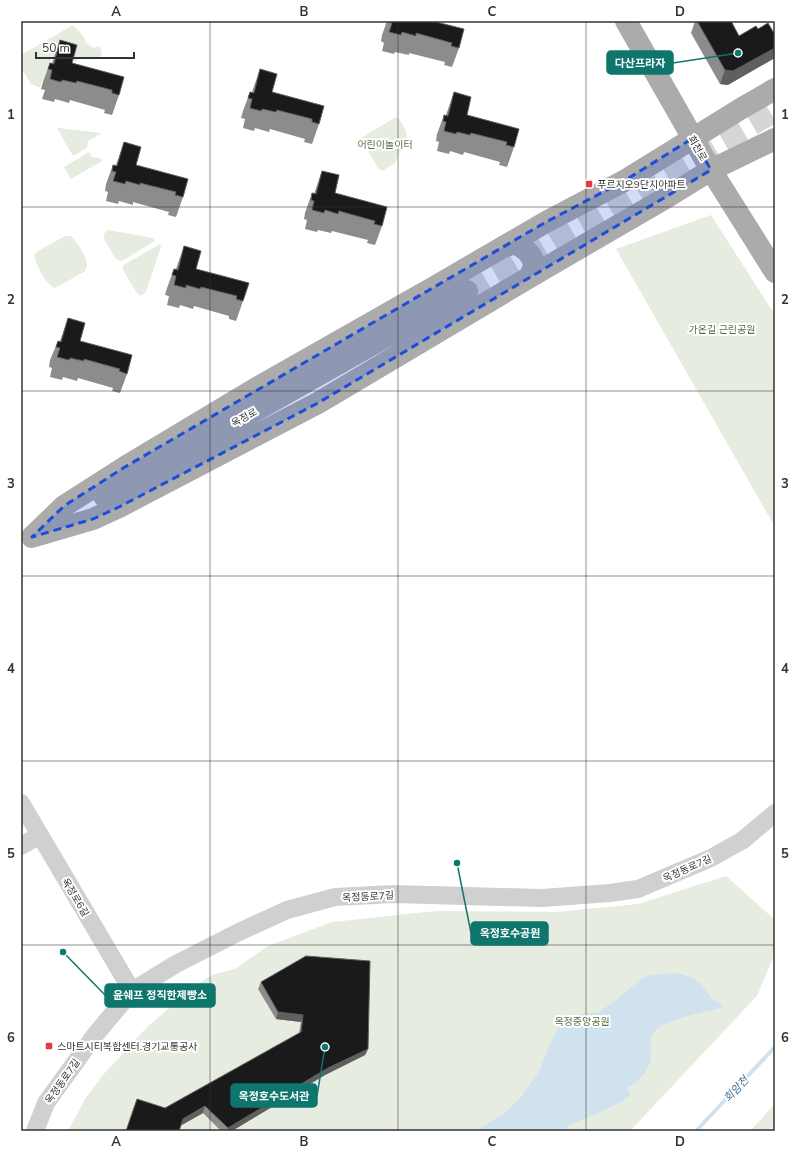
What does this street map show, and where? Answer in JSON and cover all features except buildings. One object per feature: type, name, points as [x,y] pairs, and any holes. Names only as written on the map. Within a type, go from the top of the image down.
[{"type":"main road","name":"회천로","points":[[626,21],[711,170],[775,272]]},
{"type":"main road","points":[[26,540],[64,506],[124,467],[260,386],[546,222],[624,181],[775,89]]},
{"type":"main road","points":[[26,540],[93,519],[318,403],[711,170],[775,139]]},
{"type":"main road","points":[[506,246],[514,244],[524,248],[528,252],[534,264],[528,278]]},
{"type":"main road","name":"옥정로","points":[[26,540],[467,291]]},
{"type":"street","name":"옥정로6길","points":[[21,803],[132,991]]},
{"type":"street","name":"옥정동로7길","points":[[35,1131],[46,1103],[95,1035],[132,991],[176,964],[239,932],[287,910],[335,897],[394,894],[542,898],[610,893],[638,889],[711,858],[742,840],[775,813]]},
{"type":"street","points":[[21,846],[40,835]]},
{"type":"highlighted area","points":[[693,138],[711,170],[318,403],[119,507],[93,519],[32,537],[64,506],[125,467],[546,222],[624,181]]},
{"type":"green space","points":[[73,25],[83,36],[86,43],[94,48],[99,46],[102,55],[93,59],[83,57],[75,61],[66,57],[58,59],[52,58],[45,81],[42,81],[40,88],[31,84],[21,67],[21,55]]},
{"type":"green space","name":"어린이놀이터","points":[[396,117],[403,125],[407,136],[395,163],[382,171],[378,168],[362,138]]},
{"type":"green space","points":[[57,128],[102,133],[88,141],[87,148],[73,156]]},
{"type":"green space","points":[[89,152],[92,157],[100,158],[102,161],[71,179],[64,167]]},
{"type":"green space","name":"가온길 근린공원","points":[[711,215],[775,315],[775,527],[616,249]]},
{"type":"green space","points":[[108,230],[153,238],[155,241],[120,261],[116,259],[104,239],[104,234]]},
{"type":"green space","points":[[65,236],[70,236],[79,245],[86,259],[87,267],[84,272],[55,288],[48,283],[42,274],[34,255],[38,251]]},
{"type":"green space","points":[[160,244],[161,247],[146,292],[141,296],[136,292],[122,268],[125,264]]},
{"type":"green space","name":"옥정중앙공원","points":[[726,876],[775,920],[775,953],[757,996],[630,1131],[68,1131],[85,1099],[103,1075],[147,1027],[198,984],[212,975],[235,969],[268,946],[332,922],[436,911],[556,912],[638,904]]},
{"type":"green space","points":[[775,1104],[775,1131],[750,1131]]},
{"type":"water","points":[[677,973],[693,978],[701,984],[711,998],[724,1007],[677,1019],[655,1031],[651,1040],[649,1066],[636,1082],[627,1088],[630,1095],[618,1104],[574,1123],[562,1131],[474,1131],[506,1112],[522,1096],[539,1072],[550,1044],[561,1024],[576,1015],[599,1012],[615,1001],[641,979],[650,975]]},
{"type":"waterway","name":"회암천","points":[[696,1131],[775,1047]]},
{"type":"tunnel","points":[[467,291],[775,111]]},
{"type":"place","name":"다산프라자","points":[[738,53]]},
{"type":"place","name":"푸르지오9단지아파트","points":[[589,184]]},
{"type":"place","name":"옥정호수공원","points":[[457,863]]},
{"type":"place","name":"윤쉐프 정직한제빵소","points":[[63,952]]},
{"type":"place","name":"스마트시티복합센터.경기교통공사","points":[[49,1046]]},
{"type":"place","name":"옥정호수도서관","points":[[325,1047]]}]
